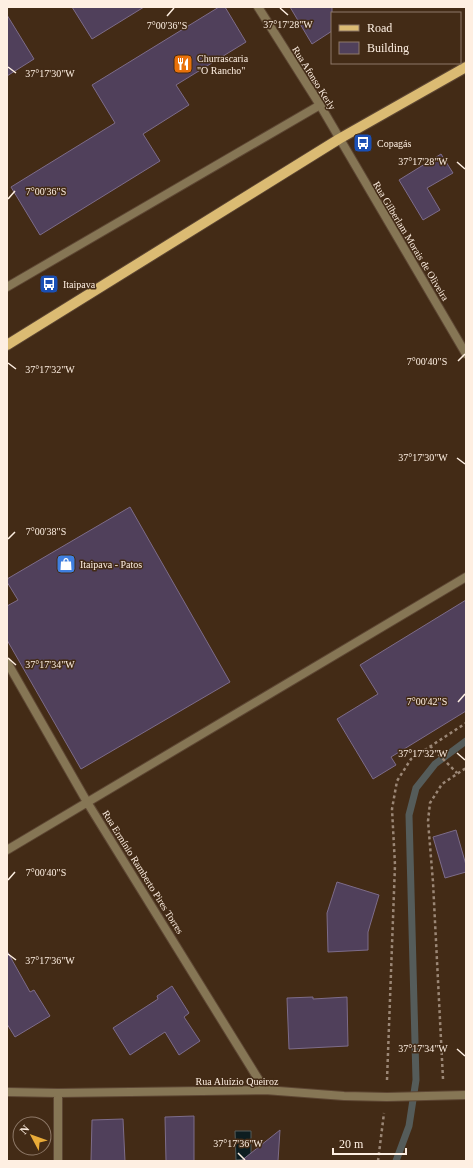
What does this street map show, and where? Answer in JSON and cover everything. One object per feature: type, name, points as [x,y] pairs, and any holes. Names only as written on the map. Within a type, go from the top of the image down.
[{"type":"main road","points":[[7,345],[339,139],[466,66]]},
{"type":"street","name":"Rua Afonso Kerly","points":[[258,7],[320,105],[339,139]]},
{"type":"street","points":[[7,287],[320,105]]},
{"type":"street","name":"Rua Gilberlam Morais de Oliveira","points":[[339,139],[466,354]]},
{"type":"street","points":[[7,850],[466,577]]},
{"type":"street","name":"Rua Ermínio Ramberto Pires Torres","points":[[7,662],[87,802],[265,1090]]},
{"type":"street","name":"Rua Aluízio Queiroz","points":[[7,1092],[58,1093],[265,1090],[344,1096],[387,1097],[466,1095]]},
{"type":"street","points":[[58,1093],[58,1161]]},
{"type":"path","points":[[378,1161],[387,1097],[394,865],[392,809],[397,781],[411,759],[466,723]]},
{"type":"path","points":[[430,746],[457,773]]},
{"type":"path","points":[[444,1096],[433,882],[428,821],[430,802],[442,784],[466,768]]},
{"type":"shaded area","points":[[235,1131],[251,1131],[251,1159],[236,1160]]},
{"type":"building","points":[[72,7],[144,7],[92,39]]},
{"type":"building","points":[[219,7],[225,7],[246,42],[176,85],[189,105],[143,134],[160,161],[40,235],[11,187],[115,123],[92,85]]},
{"type":"building","points":[[290,7],[332,7],[331,32],[312,44]]},
{"type":"building","points":[[7,15],[34,59],[7,76]]},
{"type":"building","points":[[441,154],[453,173],[427,188],[440,210],[423,220],[399,180]]},
{"type":"building","points":[[130,507],[230,682],[81,769],[7,640],[7,606],[18,600],[7,582],[7,579]]},
{"type":"building","points":[[466,600],[466,711],[391,757],[396,765],[373,779],[337,719],[378,694],[360,665]]},
{"type":"building","points":[[456,830],[466,865],[466,872],[445,878],[433,837]]},
{"type":"building","points":[[337,882],[379,895],[368,932],[368,950],[328,952],[327,913]]},
{"type":"building","points":[[7,951],[30,992],[34,990],[50,1016],[15,1037],[7,1024]]},
{"type":"building","points":[[172,986],[189,1013],[184,1017],[200,1041],[179,1055],[165,1032],[130,1055],[113,1028],[158,999],[157,996]]},
{"type":"building","points":[[313,997],[313,999],[347,997],[348,1046],[289,1049],[287,998]]},
{"type":"building","points":[[194,1116],[194,1161],[166,1161],[165,1117]]},
{"type":"building","points":[[123,1119],[125,1161],[91,1161],[92,1120]]},
{"type":"building","points":[[280,1130],[278,1161],[241,1161]]},
{"type":"waterway","points":[[396,1161],[409,1126],[416,1080],[409,815],[416,788],[435,764],[466,741]]},
{"type":"place","name":"Churrascaria \"O Rancho\"","points":[[183,64]]},
{"type":"place","name":"Copagás","points":[[363,143]]},
{"type":"place","name":"Itaipava","points":[[49,284]]},
{"type":"place","name":"Itaipava - Patos","points":[[66,564]]}]
